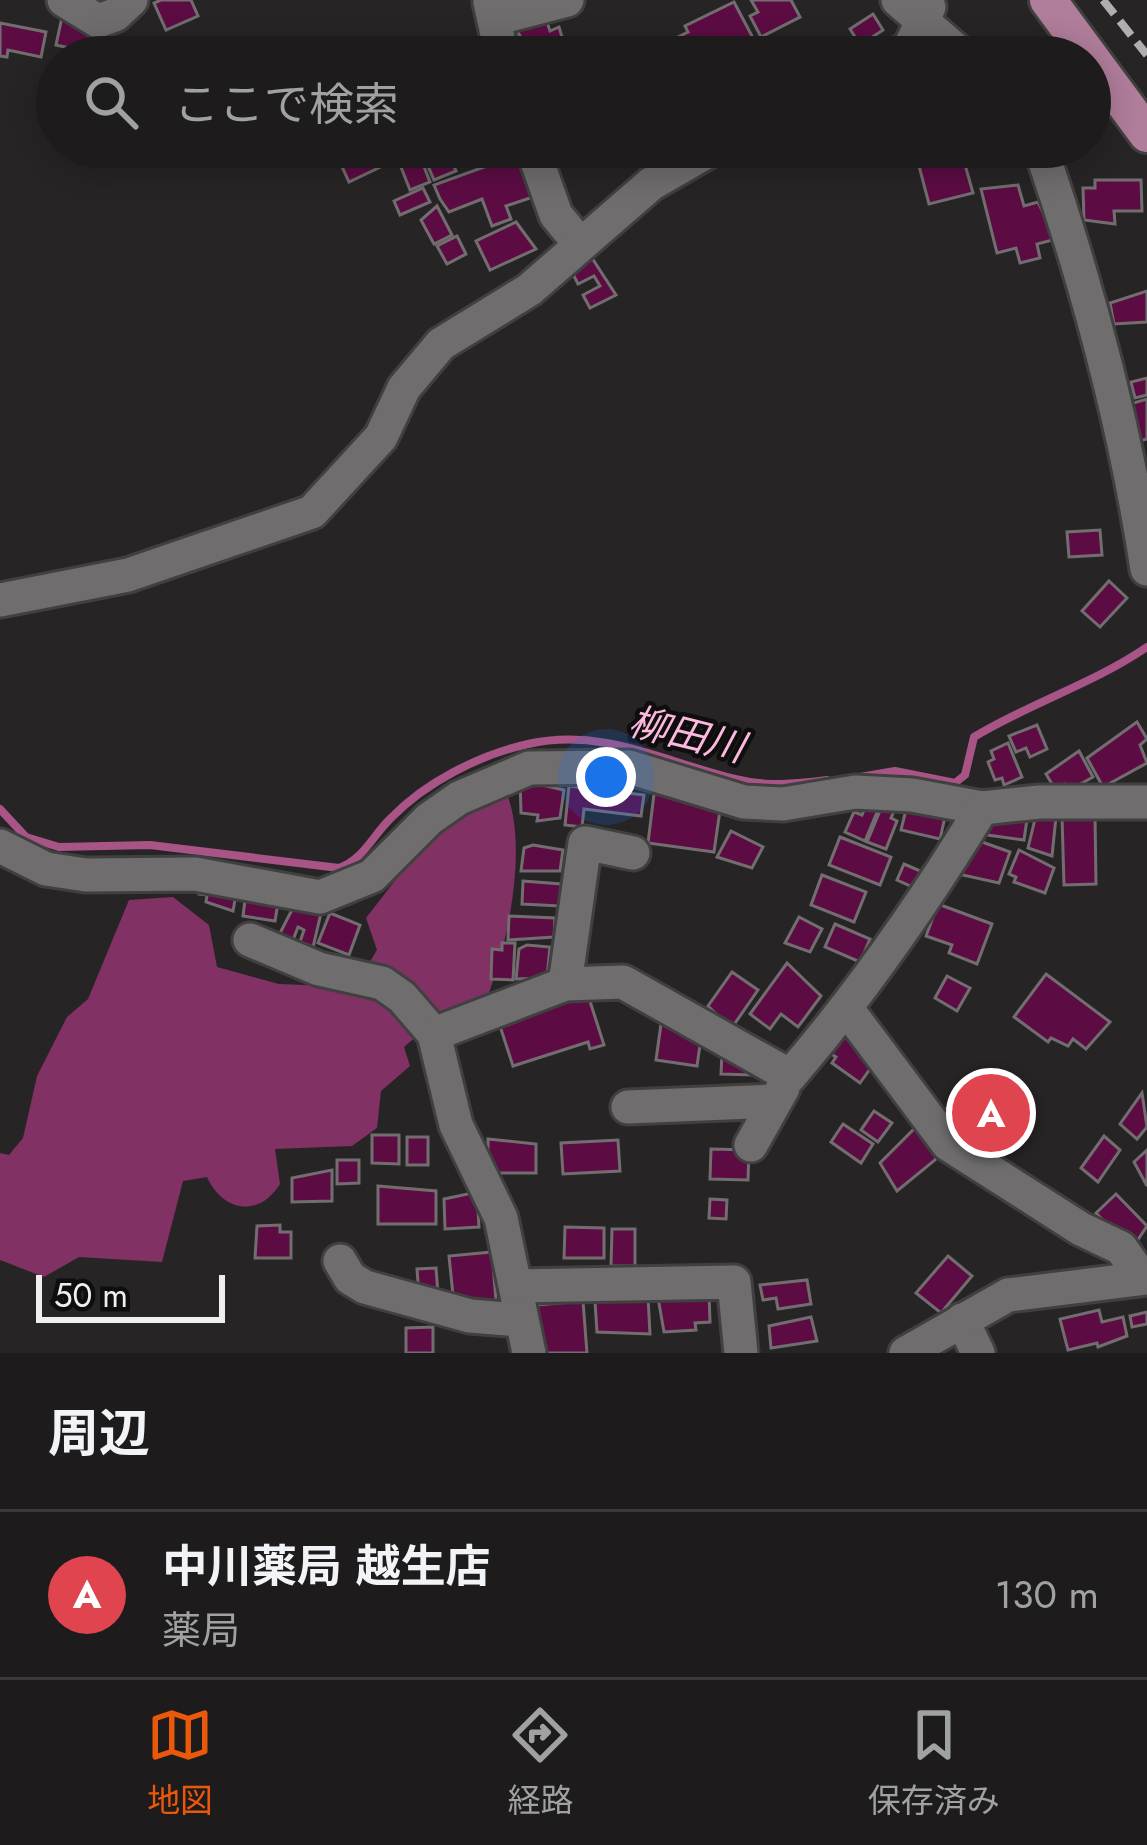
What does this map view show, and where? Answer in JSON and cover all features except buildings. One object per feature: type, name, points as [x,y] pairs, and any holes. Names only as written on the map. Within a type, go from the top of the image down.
[{"type":"main road","points":[[1048,0],[1075,36]]},
{"type":"main road","points":[[1111,85],[1147,134]]},
{"type":"street","points":[[64,0],[98,21],[116,15],[130,0]]},
{"type":"street","points":[[492,9],[568,0]]},
{"type":"street","points":[[898,0],[928,12],[947,36]]},
{"type":"street","points":[[540,168],[556,214],[580,244]]},
{"type":"street","points":[[0,600],[128,575],[312,512],[381,437],[419,366],[441,344],[529,290],[651,184],[679,168]]},
{"type":"street","points":[[1047,168],[1108,363],[1131,460],[1147,569]]},
{"type":"street","points":[[0,846],[46,869],[86,875],[195,874],[320,897],[372,876],[429,819],[459,798],[530,768],[629,767],[744,802],[783,804],[855,792],[912,795],[982,808],[1039,802],[1147,802]]},
{"type":"street","points":[[752,1145],[782,1089],[847,1009],[934,887],[982,808]]},
{"type":"street","points":[[566,984],[585,843],[633,853]]},
{"type":"street","points":[[250,940],[320,969],[382,983],[434,1034],[456,1125],[501,1218],[522,1320]]},
{"type":"street","points":[[434,1034],[566,984],[622,982],[782,1089]]},
{"type":"street","points":[[847,1009],[948,1144],[1120,1248],[1144,1278]]},
{"type":"street","points":[[628,1107],[782,1089]]},
{"type":"street","points":[[340,1262],[350,1278],[364,1287],[470,1316],[522,1320],[734,1282],[741,1353]]},
{"type":"street","points":[[906,1353],[1008,1295],[1144,1278]]},
{"type":"street","points":[[962,1320],[978,1353]]},
{"type":"shaded area","points":[[507,794],[516,844],[515,873],[491,988],[482,1010],[433,1022],[404,1047],[410,1066],[381,1091],[377,1128],[352,1146],[275,1149],[280,1184],[252,1206],[222,1198],[207,1177],[183,1181],[162,1262],[79,1257],[44,1277],[0,1260],[0,1153],[9,1155],[23,1138],[37,1076],[67,1017],[88,999],[129,900],[173,897],[209,925],[217,967],[279,984],[355,987],[377,950],[366,918],[417,852],[453,817]]},
{"type":"waterway","name":"柳田川","points":[[860,777],[895,771],[955,783],[965,775],[974,737],[1147,647]]},
{"type":"waterway","name":"柳田川","points":[[0,809],[26,837],[59,847],[150,845],[339,868],[355,859],[405,805],[437,782],[491,755],[528,744],[556,740],[608,743],[758,783],[827,780]]},
{"type":"railway","points":[[1103,0],[1147,55]]},
{"type":"place","name":"中川薬局 越生店","points":[[991,1113]]}]
